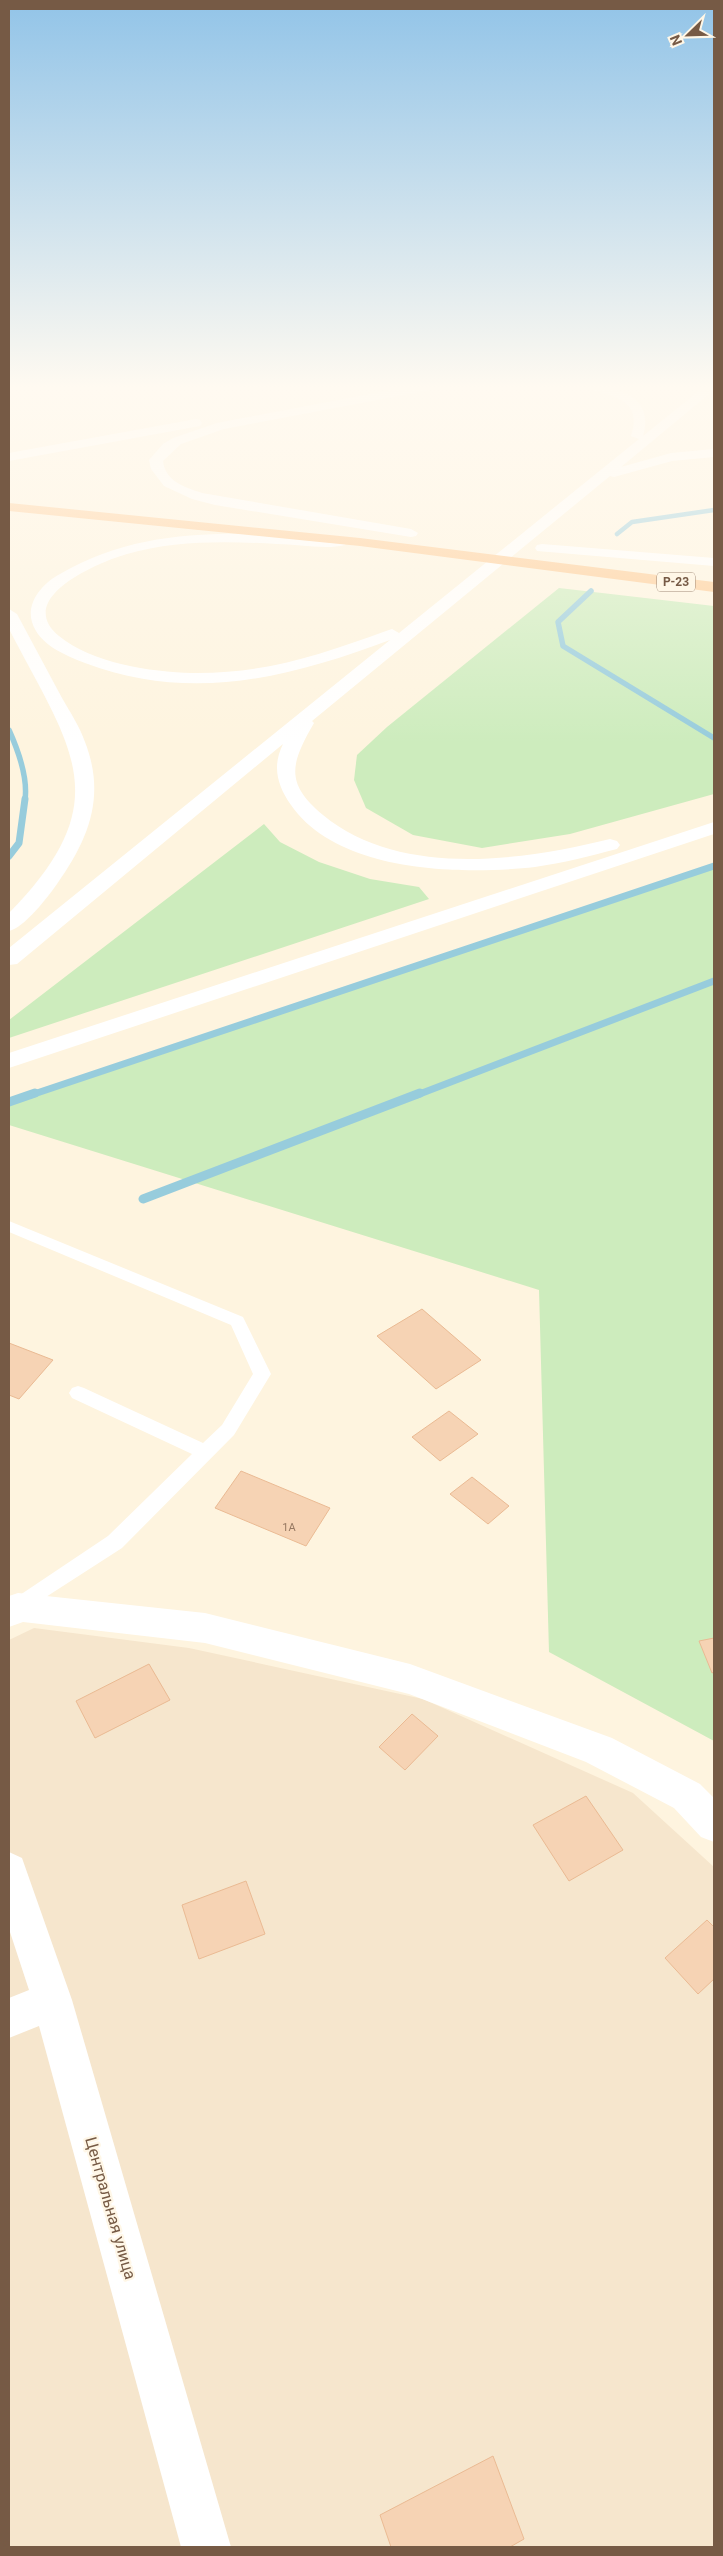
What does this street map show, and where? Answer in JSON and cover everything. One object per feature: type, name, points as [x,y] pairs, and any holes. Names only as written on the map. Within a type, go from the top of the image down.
[{"type":"highway","name":"Р-23","points":[[9,506],[360,542],[714,587]]},
{"type":"highway","points":[[189,509],[430,535]]},
{"type":"highway","name":"Р-23","points":[[495,542],[714,571]]},
{"type":"main road","points":[[245,505],[411,533]]},
{"type":"main road","points":[[528,530],[557,505]]},
{"type":"main road","points":[[9,945],[392,634],[561,505]]},
{"type":"main road","points":[[360,542],[204,539],[130,550],[97,559],[60,579],[41,600],[39,616],[45,632],[72,652],[124,669],[170,676],[243,675],[284,669],[308,664],[392,634]]},
{"type":"main road","points":[[542,548],[714,562]]},
{"type":"main road","points":[[9,959],[309,715],[470,575]]},
{"type":"main road","points":[[638,577],[714,591]]},
{"type":"main road","points":[[9,614],[76,741],[84,763],[87,787],[79,827],[66,859],[36,898],[9,925]]},
{"type":"main road","points":[[309,715],[287,757],[286,773],[296,800],[317,822],[332,832],[361,846],[396,856],[459,865],[512,864],[549,859],[595,850],[714,812]]},
{"type":"main road","points":[[9,1061],[714,828]]},
{"type":"main road","points":[[13,1610],[204,1628],[410,1679],[599,1750],[687,1796],[714,1824]]},
{"type":"main road","name":"Центральная улица","points":[[9,1870],[52,2000],[206,2547]]},
{"type":"main road","points":[[9,2018],[52,2000]]},
{"type":"lane","points":[[9,1226],[237,1321],[262,1374],[228,1430],[115,1542],[13,1610]]},
{"type":"lane","points":[[78,1393],[205,1452]]},
{"type":"shaded area","points":[[34,1628],[189,1648],[423,1699],[633,1793],[714,1867],[714,2547],[9,2547],[9,1640]]},
{"type":"green space","points":[[559,588],[714,606],[714,794],[570,834],[482,848],[413,835],[366,808],[354,780],[357,755],[387,727]]},
{"type":"green space","points":[[264,824],[280,842],[319,862],[370,879],[419,887],[429,899],[9,1038],[9,1020]]},
{"type":"green space","points":[[714,866],[714,1741],[549,1652],[539,1290],[9,1125],[9,1102]]},
{"type":"building","points":[[422,1309],[481,1360],[436,1389],[377,1336]]},
{"type":"building","points":[[9,1343],[53,1360],[19,1399],[9,1395]]},
{"type":"building","points":[[449,1411],[478,1434],[440,1461],[412,1437]]},
{"type":"building","points":[[241,1471],[330,1508],[306,1546],[215,1508]]},
{"type":"building","points":[[472,1477],[509,1506],[488,1524],[450,1494]]},
{"type":"building","points":[[714,1638],[714,1672],[712,1673],[699,1641]]},
{"type":"building","points":[[149,1664],[170,1700],[95,1738],[76,1701]]},
{"type":"building","points":[[412,1714],[438,1736],[405,1770],[379,1747]]},
{"type":"building","points":[[586,1796],[623,1850],[569,1881],[533,1825]]},
{"type":"building","points":[[246,1881],[265,1934],[199,1959],[182,1905]]},
{"type":"building","points":[[707,1920],[714,1927],[714,1979],[698,1994],[665,1958]]},
{"type":"building","points":[[493,2456],[524,2539],[510,2547],[391,2547],[380,2515]]},
{"type":"waterway","points":[[617,534],[632,522],[714,510]]},
{"type":"waterway","points":[[591,591],[558,622],[563,646],[714,738]]},
{"type":"waterway","points":[[9,730],[24,773],[25,800]]},
{"type":"waterway","points":[[9,856],[19,843],[25,799]]},
{"type":"waterway","points":[[31,1095],[714,866]]},
{"type":"waterway","points":[[417,1095],[714,981]]},
{"type":"waterway","points":[[9,1102],[35,1093]]},
{"type":"waterway","points":[[143,1199],[420,1093]]}]
